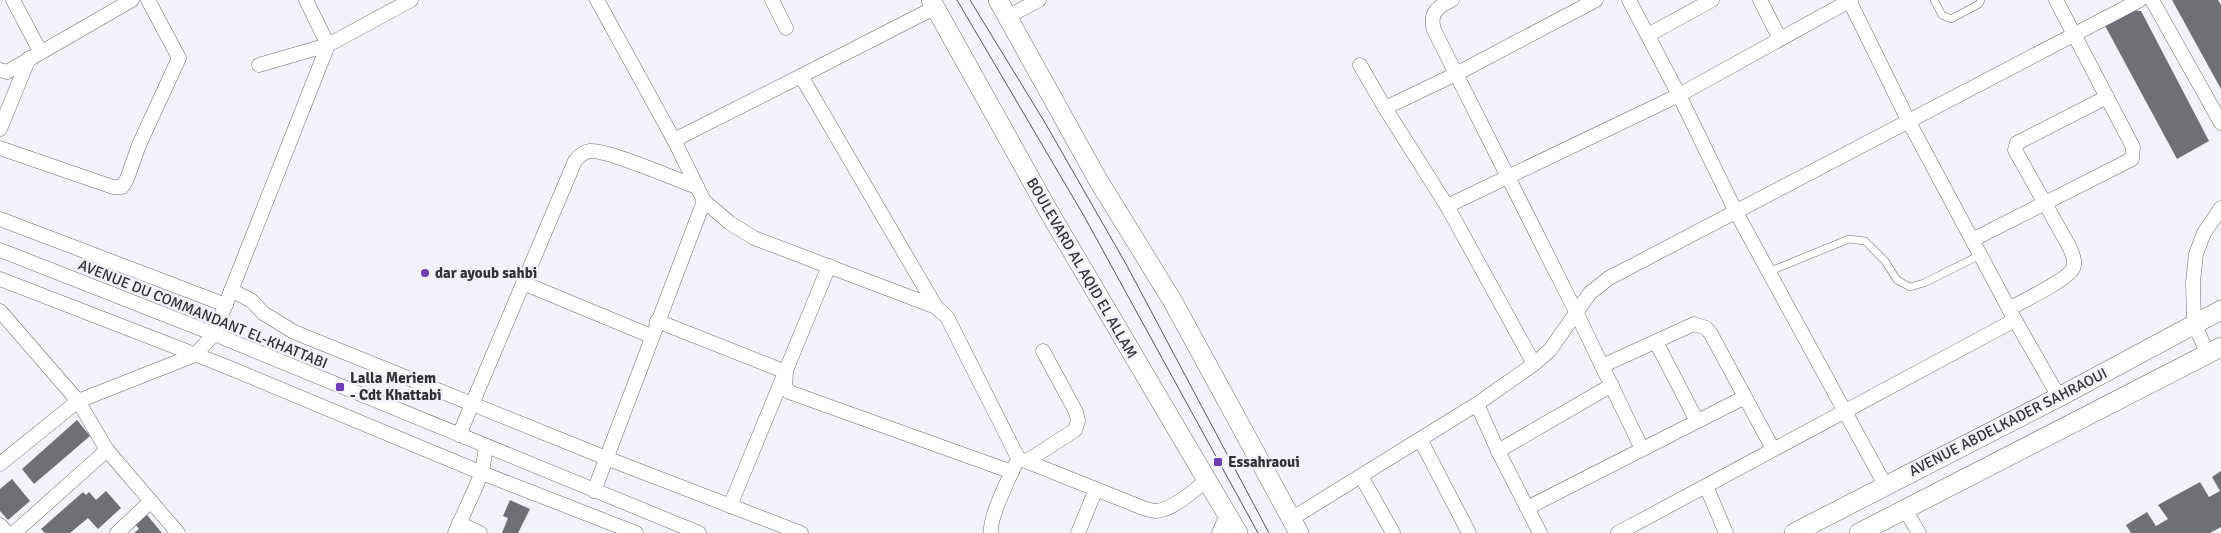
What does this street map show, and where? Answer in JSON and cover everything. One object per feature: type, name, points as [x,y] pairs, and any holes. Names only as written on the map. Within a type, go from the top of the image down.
[{"type":"main road","points":[[998,0],[1098,180],[1172,300],[1295,526]]},
{"type":"main road","name":"BOULEVARD AL AQID EL ALLAM","points":[[934,4],[1049,212],[1238,533]]},
{"type":"main road","name":"AVENUE ABDELKADER SAHRAOUI","points":[[1794,533],[2059,397],[2221,310]]},
{"type":"main road","name":"AVENUE ABDELKADER SAHRAOUI","points":[[1859,533],[1904,508],[2214,350]]},
{"type":"street","points":[[0,129],[35,55],[13,0]]},
{"type":"street","points":[[0,70],[7,72],[132,0]]},
{"type":"street","points":[[0,148],[113,187],[122,187],[178,58],[178,54],[148,0]]},
{"type":"street","points":[[0,464],[78,401],[195,355],[214,334],[328,45],[306,0]]},
{"type":"street","points":[[259,65],[328,45],[411,0]]},
{"type":"street","points":[[597,0],[674,140],[704,201],[730,223],[754,238],[936,306]]},
{"type":"street","points":[[772,0],[786,28]]},
{"type":"street","points":[[1007,17],[1039,0]]},
{"type":"street","points":[[1452,0],[1442,5],[1433,13],[1434,30],[1576,312],[1642,450]]},
{"type":"street","points":[[1385,108],[1456,74],[1596,0]]},
{"type":"street","points":[[1629,0],[1679,95],[1736,212],[1843,410],[1886,485]]},
{"type":"street","points":[[1648,36],[1712,0]]},
{"type":"street","points":[[1760,0],[1780,39]]},
{"type":"street","points":[[1447,206],[1679,95],[1850,0],[1909,122],[2012,315],[2059,397]]},
{"type":"street","points":[[1972,240],[2132,159],[2133,147],[2056,0]]},
{"type":"street","points":[[1295,526],[1361,476],[1477,404],[1534,364],[1550,350],[1590,292],[1609,278],[2140,0]]},
{"type":"street","points":[[2152,0],[2221,123]]},
{"type":"street","points":[[674,140],[801,76],[934,4]]},
{"type":"street","points":[[1360,65],[1447,206],[1534,364]]},
{"type":"street","points":[[801,76],[936,306],[946,317],[1022,459],[1156,511],[1168,508],[1196,490],[1207,479]]},
{"type":"street","points":[[1618,533],[1773,449],[2012,315],[2062,279],[2072,270],[2074,260],[2070,248],[2015,150],[2017,144],[2107,97]]},
{"type":"street","points":[[460,435],[574,161],[588,151],[605,152],[697,188]]},
{"type":"street","points":[[594,491],[651,336],[704,201]]},
{"type":"street","points":[[2214,350],[2194,324],[2192,282],[2196,254],[2204,233],[2221,208]]},
{"type":"street","points":[[0,219],[226,305]]},
{"type":"street","name":"AVENUE DU COMMANDANT EL-KHATTABI","points":[[0,250],[214,334],[699,533]]},
{"type":"street","points":[[730,506],[829,266]]},
{"type":"street","points":[[524,282],[651,336]]},
{"type":"street","points":[[3,285],[195,355],[331,408],[482,473],[636,533]]},
{"type":"street","points":[[231,290],[252,301],[264,313],[294,332],[606,458],[801,533]]},
{"type":"street","points":[[0,311],[78,401],[107,450],[178,533]]},
{"type":"street","points":[[657,321],[786,372]]},
{"type":"street","points":[[1602,366],[1694,324],[1706,328],[1722,351],[1773,449]]},
{"type":"street","points":[[1656,342],[1697,421]]},
{"type":"street","points":[[991,533],[990,528],[994,515],[1012,472],[1022,459],[1075,430],[1078,421],[1076,412],[1043,351]]},
{"type":"street","points":[[786,372],[785,386],[789,392],[1012,472]]},
{"type":"street","points":[[1498,451],[1612,386]]},
{"type":"street","points":[[1527,508],[1745,397]]},
{"type":"street","points":[[1477,404],[1498,451],[1540,533]]},
{"type":"street","points":[[1420,439],[1469,533]]},
{"type":"street","points":[[480,533],[457,528],[482,473],[486,446]]},
{"type":"street","points":[[14,533],[107,450]]},
{"type":"street","points":[[1361,476],[1393,533]]},
{"type":"street","points":[[1706,486],[1726,533]]},
{"type":"street","points":[[1078,533],[1096,489]]},
{"type":"street","points":[[117,533],[151,501]]},
{"type":"street","points":[[1904,508],[1919,533]]},
{"type":"street","points":[[1219,533],[1227,514]]},
{"type":"street","points":[[0,525],[7,533]]},
{"type":"lane","points":[[1934,0],[1942,15],[1951,19],[1979,4],[1981,0]]},
{"type":"lane","points":[[1768,272],[1849,239],[1865,240],[1885,261],[1896,280],[1910,287],[1924,283],[1980,255]]},
{"type":"building","points":[[2172,0],[2218,0],[2221,5],[2221,89]]},
{"type":"building","points":[[2128,10],[2141,11],[2209,141],[2177,159],[2103,22]]},
{"type":"building","points":[[77,420],[90,436],[34,484],[22,469]]},
{"type":"building","points":[[2221,471],[2221,527],[2210,533],[2131,533],[2126,525],[2147,512],[2156,526],[2168,519],[2158,505],[2200,482],[2209,497],[2220,491],[2212,477]]},
{"type":"building","points":[[12,479],[30,501],[8,520],[0,511],[0,489]]},
{"type":"building","points":[[106,491],[121,508],[98,529],[88,518],[70,533],[45,533],[41,529],[83,492],[86,495],[89,492],[96,500]]},
{"type":"building","points":[[510,500],[530,509],[518,533],[502,533],[508,518],[503,516]]},
{"type":"building","points":[[147,515],[162,533],[134,533],[139,529],[135,524]]},
{"type":"tram line","points":[[957,0],[1084,216],[1258,533]]},
{"type":"tram line","points":[[970,0],[1044,121],[1126,264],[1269,533]]},
{"type":"place","name":"dar ayoub sahbi","points":[[425,273]]},
{"type":"place","name":"Lalla Meriem - Cdt Khattabi","points":[[340,387]]},
{"type":"place","name":"Essahraoui","points":[[1218,462]]}]
